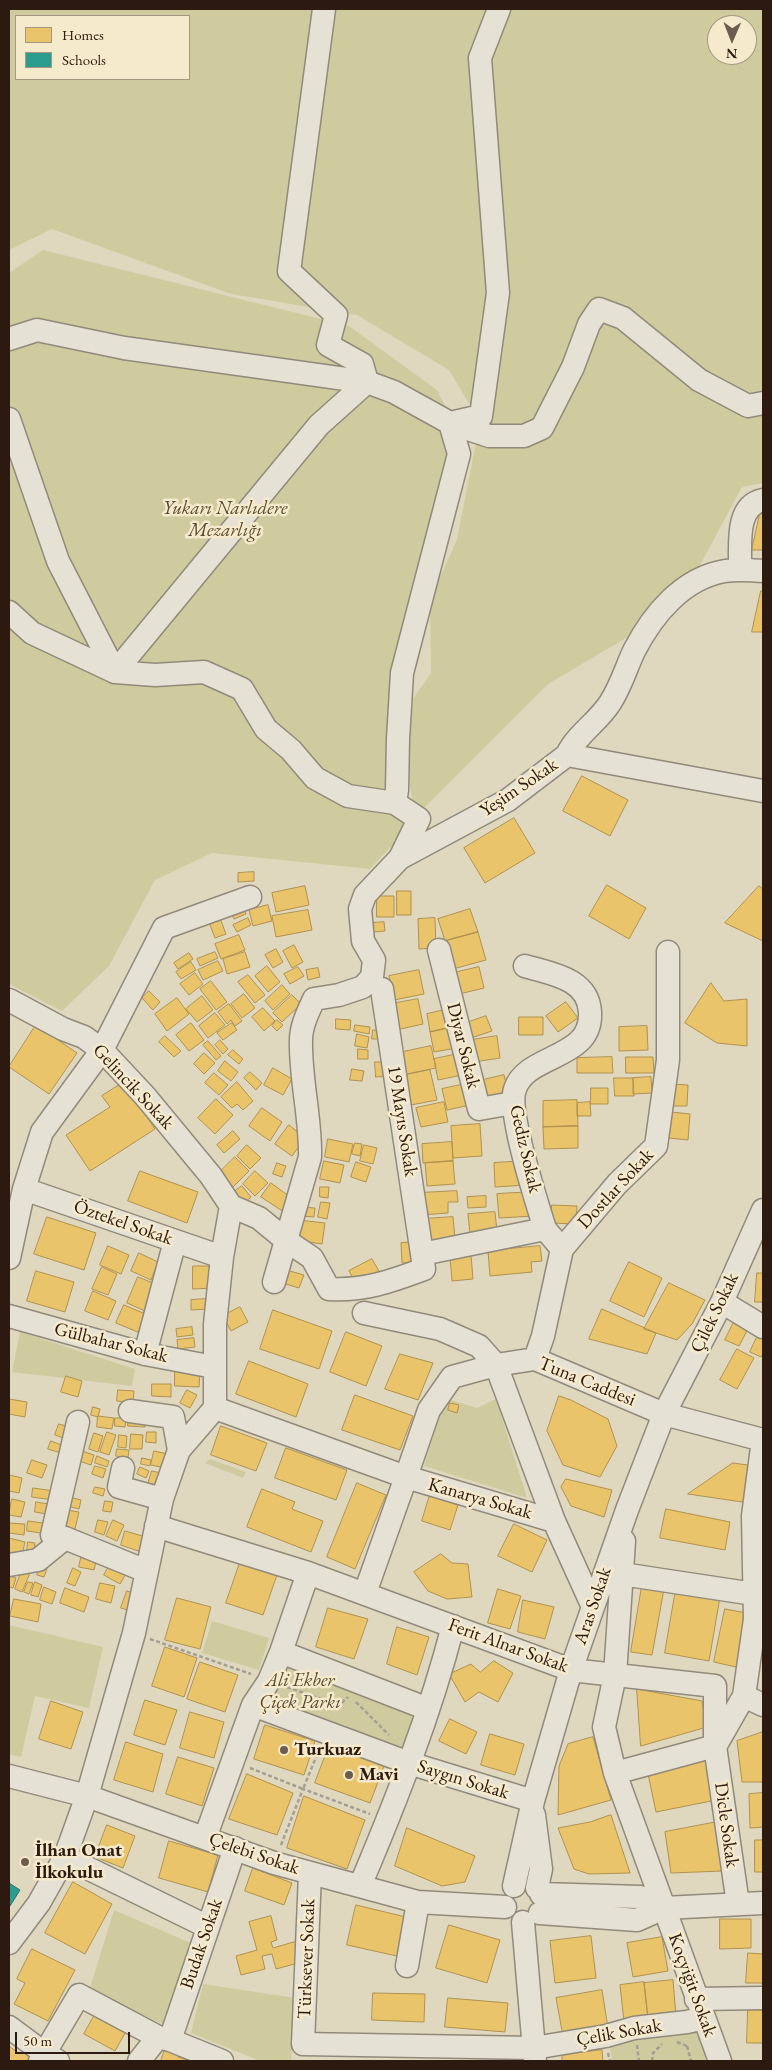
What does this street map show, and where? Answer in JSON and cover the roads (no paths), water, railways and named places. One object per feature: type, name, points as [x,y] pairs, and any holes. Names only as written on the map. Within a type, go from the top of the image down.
[{"type":"street","points":[[324,9],[289,271],[336,315],[328,345],[362,364],[367,382]]},
{"type":"street","points":[[450,423],[481,416],[498,293],[480,58],[499,9]]},
{"type":"street","points":[[9,339],[37,330],[124,348],[367,382],[394,392],[450,423],[489,436],[524,436],[542,428],[573,366],[589,324],[598,309],[623,318],[699,380],[748,406],[763,403]]},
{"type":"street","points":[[115,672],[319,425],[367,382]]},
{"type":"street","points":[[9,419],[58,561],[115,672]]},
{"type":"street","points":[[395,803],[402,673],[460,454],[450,423]]},
{"type":"street","points":[[740,570],[743,518],[753,504],[763,500]]},
{"type":"street","points":[[567,755],[572,744],[591,727],[609,705],[619,689],[641,638],[660,611],[677,594],[691,583],[714,574],[740,570],[763,571]]},
{"type":"street","points":[[9,612],[32,633],[115,672],[155,675],[204,672],[242,689],[266,729],[290,750],[315,778],[348,796],[395,803],[419,819],[400,858],[365,895],[360,909],[363,941],[374,960],[372,977],[363,987],[339,996],[314,999],[306,1016],[301,1039],[311,1139],[310,1157],[274,1282]]},
{"type":"street","name":"Yeşim Sokak","points":[[400,858],[508,800],[567,755],[763,791]]},
{"type":"street","points":[[9,1258],[13,1216],[24,1189],[42,1132],[102,1050],[164,928],[250,897]]},
{"type":"street","name":"Diyar Sokak","points":[[439,950],[479,1109],[513,1103]]},
{"type":"street","name":"Dostlar Sokak","points":[[536,1359],[543,1336],[562,1249],[617,1184],[656,1146],[668,1060],[668,952]]},
{"type":"street","name":"Gediz Sokak","points":[[524,966],[566,979],[578,986],[587,997],[591,1015],[586,1032],[577,1044],[522,1076],[515,1089],[513,1103],[519,1136],[545,1229]]},
{"type":"street","name":"19 Mayıs Sokak","points":[[382,989],[422,1254]]},
{"type":"street","name":"Gelincik Sokak","points":[[9,1000],[63,1030],[84,1037],[102,1050],[145,1096],[210,1176],[231,1206]]},
{"type":"street","name":"Öztekel Sokak","points":[[24,1189],[222,1257]]},
{"type":"street","points":[[9,1943],[38,1903],[64,1857],[87,1796],[134,1633],[162,1499],[179,1450],[214,1408],[215,1324],[222,1257],[231,1206],[259,1218],[312,1258],[329,1289],[351,1290],[388,1283],[424,1269],[422,1254],[545,1229],[562,1249]]},
{"type":"street","name":"Çilek Sokak","points":[[664,1414],[722,1302],[763,1210]]},
{"type":"street","points":[[146,1354],[175,1241]]},
{"type":"street","points":[[722,1302],[763,1327]]},
{"type":"street","points":[[364,1313],[440,1330],[480,1346],[496,1366],[554,1521],[593,1607]]},
{"type":"street","name":"Gülbahar Sokak","points":[[9,1316],[146,1354],[214,1367]]},
{"type":"street","name":"Tuna Caddesi","points":[[365,1593],[429,1410],[452,1377],[496,1366],[536,1359],[664,1414],[763,1440]]},
{"type":"street","points":[[214,1408],[406,1477]]},
{"type":"street","points":[[130,1411],[173,1417],[179,1450]]},
{"type":"street","name":"Aras Sokak","points":[[505,1908],[506,1896],[514,1886],[533,1801],[571,1670],[627,1510],[664,1414]]},
{"type":"street","points":[[78,1422],[52,1535],[65,1538],[145,1579]]},
{"type":"street","points":[[615,1773],[715,1746],[754,1701],[753,1516],[763,1440]]},
{"type":"street","points":[[123,1468],[119,1487],[162,1499]]},
{"type":"street","name":"Kanarya Sokak","points":[[406,1477],[554,1521]]},
{"type":"street","name":"Koçyiğit Sokak","points":[[627,1510],[615,1675],[604,1727],[615,1773],[720,2061]]},
{"type":"street","name":"Ferit Alnar Sokak","points":[[156,1526],[308,1573],[571,1670],[715,1686],[715,1746]]},
{"type":"street","points":[[9,1565],[38,1560],[65,1538]]},
{"type":"street","points":[[205,1838],[252,1705],[269,1681],[308,1573]]},
{"type":"street","points":[[622,1574],[754,1594]]},
{"type":"street","points":[[360,1886],[388,1820],[409,1763],[443,1666],[453,1626]]},
{"type":"street","points":[[281,1652],[428,1709]]},
{"type":"street","name":"Saygın Sokak","points":[[252,1705],[409,1763],[533,1801]]},
{"type":"street","name":"Dicle Sokak","points":[[715,1746],[738,1904]]},
{"type":"street","name":"Çelebi Sokak","points":[[9,1776],[87,1796],[274,1862],[418,1902],[505,1908]]},
{"type":"street","points":[[533,1801],[541,1870],[536,1904],[535,2055]]},
{"type":"street","name":"Budak Sokak","points":[[139,2061],[164,2038],[208,1927],[235,1848]]},
{"type":"street","points":[[64,1857],[208,1927]]},
{"type":"street","name":"Türksever Sokak","points":[[303,2044],[310,1873]]},
{"type":"street","points":[[514,1886],[526,1883],[536,1904]]},
{"type":"street","points":[[505,1908],[512,1918],[536,1904],[640,1897],[664,1908],[763,1903]]},
{"type":"street","points":[[408,1966],[418,1902]]},
{"type":"street","points":[[9,2027],[47,2059],[79,1995],[164,2038],[212,2059]]},
{"type":"street","name":"Çelik Sokak","points":[[303,2044],[382,2054],[535,2055],[634,2028],[687,2022],[700,2008],[763,1998]]},
{"type":"place","name":"Turkuaz","points":[[284,1750]]},
{"type":"place","name":"Mavi","points":[[349,1775]]},
{"type":"place","name":"İlhan Onat İlkokulu","points":[[25,1862]]},
{"type":"park label","name":"Yukarı Narlıdere Mezarlığı","points":[[225,520]]},
{"type":"park label","name":"Ali Ekber Çiçek Parkı","points":[[300,1692]]}]
